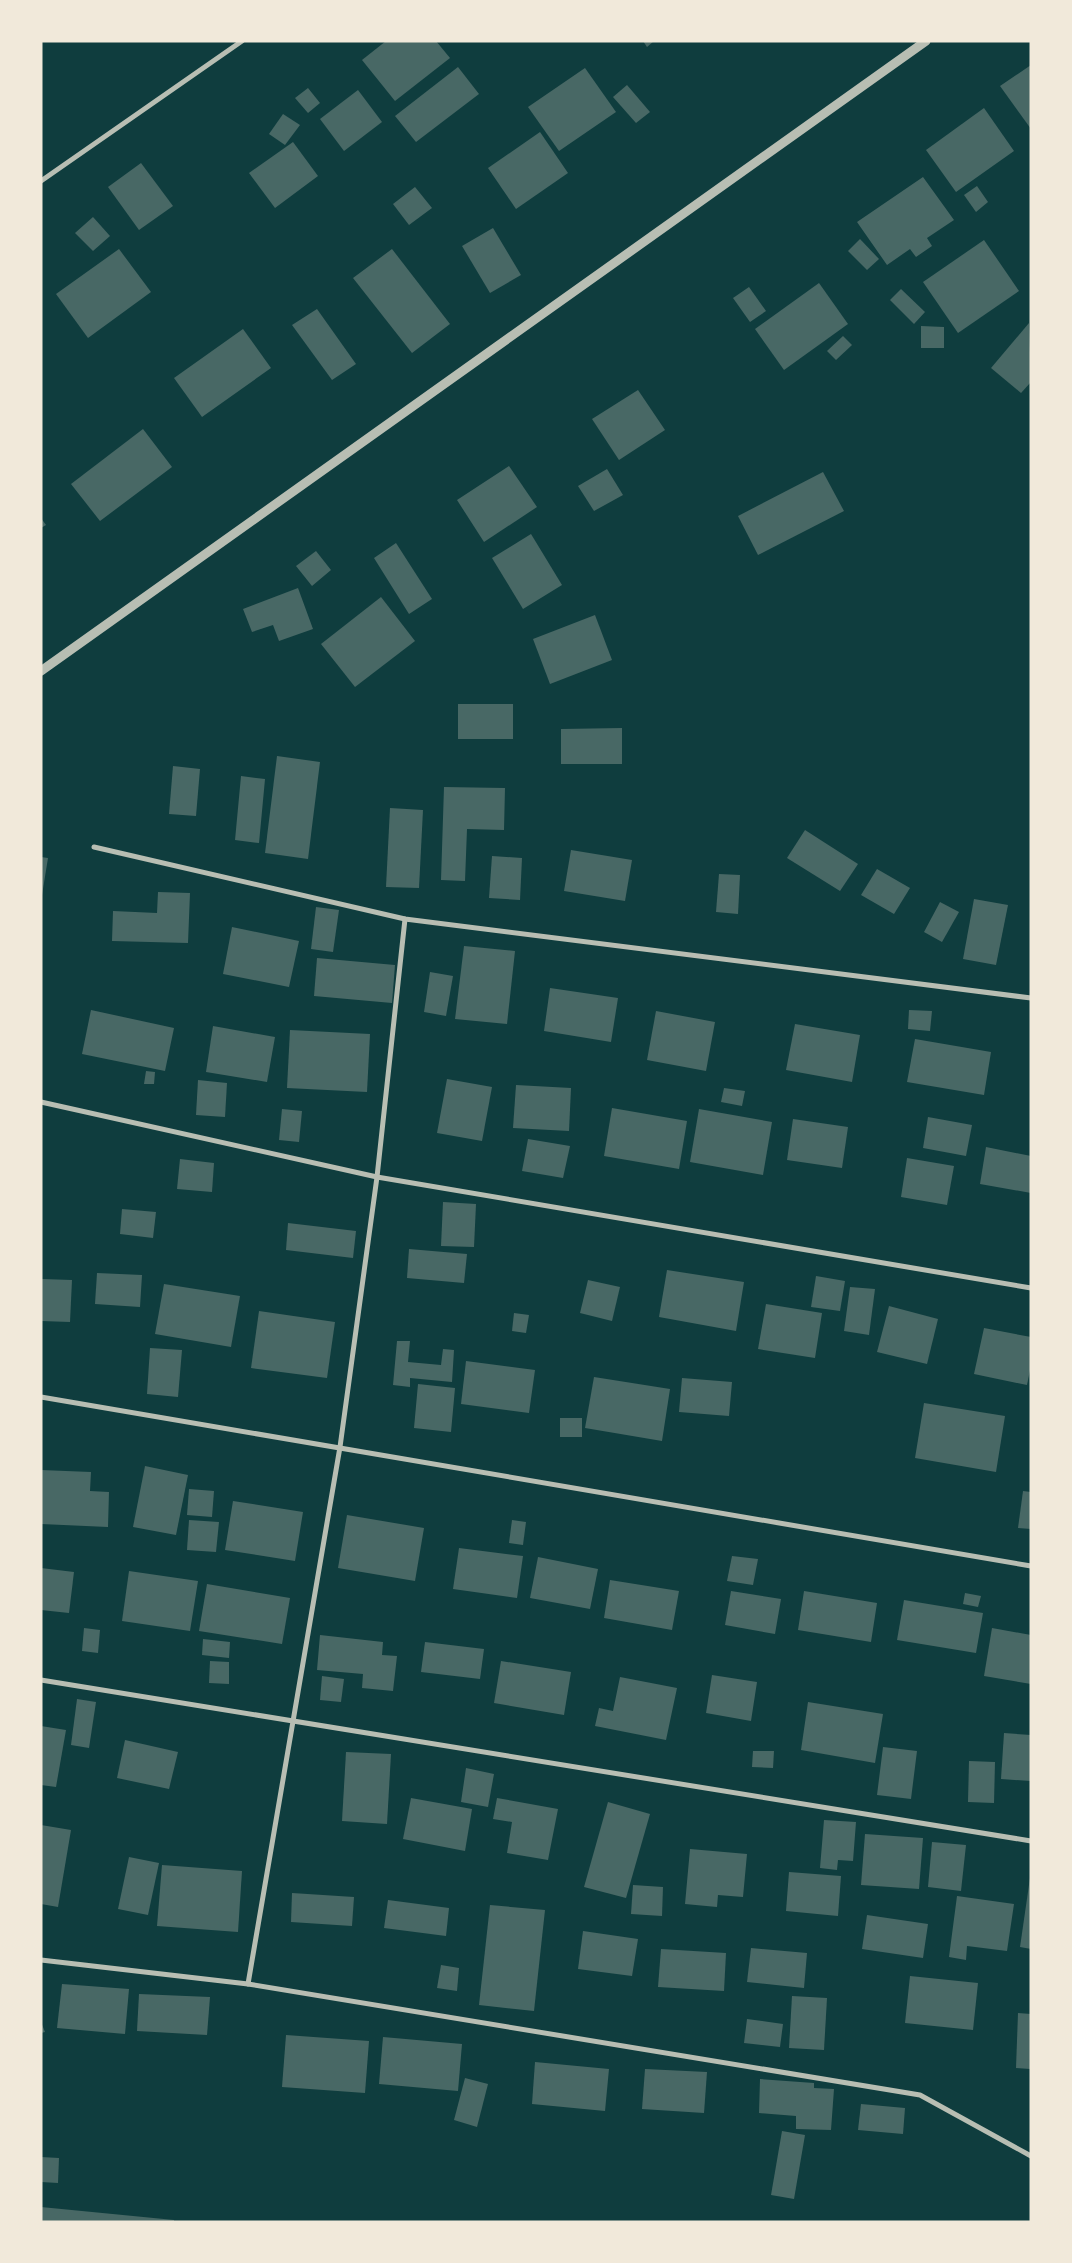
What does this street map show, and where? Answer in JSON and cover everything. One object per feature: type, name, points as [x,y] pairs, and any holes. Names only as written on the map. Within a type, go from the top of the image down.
[{"type":"street","points":[[41,181],[242,41]]},
{"type":"street","points":[[41,671],[926,41]]},
{"type":"street","points":[[94,847],[405,919],[1031,998]]},
{"type":"street","points":[[248,1984],[340,1447],[377,1177],[405,919]]},
{"type":"street","points":[[41,1102],[377,1177],[1031,1288]]},
{"type":"street","points":[[41,1397],[1031,1566]]},
{"type":"street","points":[[41,1680],[1031,1841]]},
{"type":"street","points":[[41,1960],[248,1984],[920,2095],[1031,2156]]},
{"type":"building","points":[[386,41],[436,41],[450,58],[395,101],[362,60]]},
{"type":"building","points":[[643,41],[654,41],[647,47]]},
{"type":"building","points":[[1031,65],[1031,129],[1000,86]]},
{"type":"building","points":[[458,67],[479,94],[416,142],[395,116]]},
{"type":"building","points":[[585,68],[616,112],[559,151],[528,107]]},
{"type":"building","points":[[627,85],[650,112],[636,123],[613,97]]},
{"type":"building","points":[[308,88],[320,103],[308,113],[295,98]]},
{"type":"building","points":[[358,90],[382,122],[344,151],[320,119]]},
{"type":"building","points":[[984,108],[1014,151],[956,192],[926,150]]},
{"type":"building","points":[[283,114],[300,125],[285,145],[269,134]]},
{"type":"building","points":[[540,132],[568,173],[516,209],[488,168]]},
{"type":"building","points":[[293,142],[318,176],[275,208],[249,173]]},
{"type":"building","points":[[141,163],[173,206],[139,230],[108,187]]},
{"type":"building","points":[[923,177],[954,220],[927,238],[932,246],[916,257],[910,249],[887,265],[857,222]]},
{"type":"building","points":[[977,186],[988,202],[976,212],[964,195]]},
{"type":"building","points":[[415,187],[432,208],[409,225],[393,204]]},
{"type":"building","points":[[93,217],[110,236],[93,251],[75,233]]},
{"type":"building","points":[[493,228],[521,275],[490,293],[462,246]]},
{"type":"building","points":[[860,239],[879,259],[867,270],[848,251]]},
{"type":"building","points":[[984,240],[1019,291],[958,333],[923,282]]},
{"type":"building","points":[[119,249],[151,292],[88,338],[56,294]]},
{"type":"building","points":[[392,249],[450,324],[412,353],[353,278]]},
{"type":"building","points":[[819,283],[848,324],[784,370],[755,329]]},
{"type":"building","points":[[749,287],[766,311],[750,322],[733,298]]},
{"type":"building","points":[[901,289],[925,312],[914,324],[890,300]]},
{"type":"building","points":[[317,309],[356,364],[332,380],[292,325]]},
{"type":"building","points":[[1029,323],[1031,382],[1021,393],[991,368]]},
{"type":"building","points":[[921,326],[944,327],[944,348],[921,348]]},
{"type":"building","points":[[243,329],[271,368],[202,417],[174,378]]},
{"type":"building","points":[[843,336],[852,345],[836,360],[827,351]]},
{"type":"building","points":[[638,390],[665,430],[619,460],[592,419]]},
{"type":"building","points":[[143,429],[172,467],[100,521],[71,484]]},
{"type":"building","points":[[509,466],[537,507],[484,542],[457,500]]},
{"type":"building","points":[[607,469],[623,495],[594,511],[578,486]]},
{"type":"building","points":[[823,472],[844,511],[758,555],[738,516]]},
{"type":"building","points":[[41,518],[46,525],[41,528]]},
{"type":"building","points":[[531,534],[562,585],[523,609],[492,558]]},
{"type":"building","points":[[396,543],[432,599],[409,614],[374,558]]},
{"type":"building","points":[[316,551],[331,570],[312,586],[296,566]]},
{"type":"building","points":[[298,588],[313,629],[279,641],[273,625],[252,632],[243,609]]},
{"type":"building","points":[[381,597],[415,641],[355,687],[321,644]]},
{"type":"building","points":[[595,615],[612,660],[550,684],[533,639]]},
{"type":"building","points":[[458,704],[513,704],[513,739],[458,739]]},
{"type":"building","points":[[622,728],[622,764],[561,764],[561,729]]},
{"type":"building","points":[[277,756],[320,762],[308,859],[265,853]]},
{"type":"building","points":[[173,766],[200,769],[196,816],[169,814]]},
{"type":"building","points":[[241,776],[265,779],[259,843],[235,840]]},
{"type":"building","points":[[444,787],[505,788],[504,830],[467,829],[465,881],[441,880]]},
{"type":"building","points":[[390,808],[423,810],[419,888],[386,887]]},
{"type":"building","points":[[805,830],[858,864],[840,891],[787,858]]},
{"type":"building","points":[[571,850],[632,860],[625,901],[564,891]]},
{"type":"building","points":[[492,856],[522,858],[520,900],[489,898]]},
{"type":"building","points":[[41,857],[48,858],[42,895],[41,895]]},
{"type":"building","points":[[877,869],[910,888],[894,914],[861,895]]},
{"type":"building","points":[[719,874],[740,875],[738,914],[716,912]]},
{"type":"building","points":[[158,892],[190,893],[188,943],[112,941],[113,911],[157,913]]},
{"type":"building","points":[[974,899],[1008,905],[996,965],[963,959]]},
{"type":"building","points":[[940,902],[959,912],[942,942],[924,932]]},
{"type":"building","points":[[316,907],[339,910],[333,952],[311,949]]},
{"type":"building","points":[[232,927],[299,941],[289,987],[223,974]]},
{"type":"building","points":[[464,946],[515,951],[507,1024],[455,1019]]},
{"type":"building","points":[[317,958],[395,965],[392,1003],[314,996]]},
{"type":"building","points":[[430,972],[453,976],[446,1016],[424,1012]]},
{"type":"building","points":[[550,988],[618,998],[611,1042],[544,1031]]},
{"type":"building","points":[[91,1010],[174,1028],[165,1071],[82,1054]]},
{"type":"building","points":[[909,1010],[932,1011],[930,1031],[908,1029]]},
{"type":"building","points":[[656,1011],[715,1022],[706,1071],[647,1060]]},
{"type":"building","points":[[795,1024],[860,1035],[852,1082],[786,1070]]},
{"type":"building","points":[[213,1026],[275,1037],[267,1082],[206,1072]]},
{"type":"building","points":[[290,1030],[370,1034],[367,1092],[287,1088]]},
{"type":"building","points":[[915,1039],[991,1052],[984,1095],[907,1082]]},
{"type":"building","points":[[146,1071],[155,1072],[154,1084],[144,1084]]},
{"type":"building","points":[[447,1079],[492,1087],[482,1141],[437,1133]]},
{"type":"building","points":[[198,1080],[227,1083],[225,1117],[196,1115]]},
{"type":"building","points":[[516,1085],[571,1088],[569,1131],[513,1128]]},
{"type":"building","points":[[724,1088],[745,1091],[742,1106],[721,1102]]},
{"type":"building","points":[[612,1108],[687,1121],[679,1169],[604,1156]]},
{"type":"building","points":[[282,1109],[302,1111],[299,1142],[279,1140]]},
{"type":"building","points":[[699,1109],[772,1122],[763,1175],[690,1162]]},
{"type":"building","points":[[928,1117],[972,1125],[966,1156],[923,1148]]},
{"type":"building","points":[[793,1119],[848,1127],[842,1168],[787,1160]]},
{"type":"building","points":[[528,1139],[570,1146],[563,1178],[522,1171]]},
{"type":"building","points":[[986,1147],[1031,1156],[1031,1193],[980,1184]]},
{"type":"building","points":[[907,1158],[954,1166],[947,1205],[901,1197]]},
{"type":"building","points":[[180,1159],[214,1163],[212,1192],[177,1189]]},
{"type":"building","points":[[443,1202],[476,1204],[474,1247],[441,1246]]},
{"type":"building","points":[[122,1209],[156,1212],[153,1238],[120,1234]]},
{"type":"building","points":[[288,1223],[356,1231],[353,1258],[286,1250]]},
{"type":"building","points":[[409,1249],[467,1254],[464,1283],[407,1278]]},
{"type":"building","points":[[667,1270],[744,1282],[736,1331],[659,1317]]},
{"type":"building","points":[[97,1273],[142,1275],[140,1307],[95,1304]]},
{"type":"building","points":[[816,1276],[845,1281],[840,1311],[811,1307]]},
{"type":"building","points":[[42,1279],[72,1280],[70,1322],[41,1321]]},
{"type":"building","points":[[588,1280],[620,1287],[612,1321],[580,1313]]},
{"type":"building","points":[[164,1284],[240,1296],[231,1347],[155,1334]]},
{"type":"building","points":[[850,1287],[875,1289],[869,1335],[844,1331]]},
{"type":"building","points":[[766,1304],[822,1313],[815,1358],[758,1349]]},
{"type":"building","points":[[889,1306],[938,1319],[927,1364],[877,1352]]},
{"type":"building","points":[[259,1311],[335,1322],[327,1378],[251,1368]]},
{"type":"building","points":[[514,1313],[529,1315],[526,1333],[512,1331]]},
{"type":"building","points":[[984,1328],[1031,1337],[1031,1365],[1027,1385],[974,1374]]},
{"type":"building","points":[[397,1341],[410,1341],[408,1362],[441,1365],[443,1349],[454,1350],[452,1382],[410,1378],[410,1387],[393,1385]]},
{"type":"building","points":[[150,1348],[182,1350],[178,1397],[147,1394]]},
{"type":"building","points":[[466,1361],[535,1370],[529,1413],[461,1404]]},
{"type":"building","points":[[594,1377],[670,1389],[662,1441],[585,1428]]},
{"type":"building","points":[[682,1378],[732,1382],[729,1416],[679,1412]]},
{"type":"building","points":[[418,1384],[455,1388],[451,1432],[414,1428]]},
{"type":"building","points":[[924,1403],[1005,1416],[996,1472],[915,1458]]},
{"type":"building","points":[[560,1418],[582,1418],[582,1437],[560,1437]]},
{"type":"building","points":[[145,1466],[188,1475],[176,1535],[133,1527]]},
{"type":"building","points":[[41,1470],[91,1472],[90,1491],[109,1492],[108,1527],[41,1524]]},
{"type":"building","points":[[189,1489],[214,1491],[212,1517],[187,1515]]},
{"type":"building","points":[[1023,1491],[1031,1492],[1031,1529],[1018,1528]]},
{"type":"building","points":[[233,1501],[303,1512],[295,1561],[225,1550]]},
{"type":"building","points":[[347,1515],[424,1528],[415,1581],[338,1568]]},
{"type":"building","points":[[189,1520],[219,1522],[216,1552],[187,1550]]},
{"type":"building","points":[[512,1520],[526,1522],[523,1545],[509,1543]]},
{"type":"building","points":[[459,1548],[523,1556],[517,1598],[453,1589]]},
{"type":"building","points":[[732,1556],[758,1559],[753,1585],[727,1581]]},
{"type":"building","points":[[538,1557],[598,1569],[590,1609],[530,1598]]},
{"type":"building","points":[[41,1568],[74,1572],[69,1613],[41,1610]]},
{"type":"building","points":[[129,1571],[198,1581],[190,1631],[122,1621]]},
{"type":"building","points":[[610,1580],[679,1591],[672,1630],[604,1618]]},
{"type":"building","points":[[207,1584],[290,1598],[282,1644],[199,1631]]},
{"type":"building","points":[[731,1591],[781,1599],[775,1634],[725,1625]]},
{"type":"building","points":[[804,1591],[877,1603],[871,1642],[798,1630]]},
{"type":"building","points":[[965,1593],[981,1596],[978,1607],[963,1604]]},
{"type":"building","points":[[904,1600],[983,1613],[976,1653],[897,1640]]},
{"type":"building","points":[[84,1628],[100,1630],[98,1653],[82,1651]]},
{"type":"building","points":[[992,1628],[1031,1635],[1031,1684],[984,1676]]},
{"type":"building","points":[[320,1635],[383,1642],[382,1655],[397,1656],[393,1691],[362,1688],[363,1674],[317,1670]]},
{"type":"building","points":[[203,1639],[230,1642],[229,1658],[202,1655]]},
{"type":"building","points":[[425,1642],[484,1649],[480,1679],[421,1672]]},
{"type":"building","points":[[210,1661],[229,1662],[229,1684],[209,1683]]},
{"type":"building","points":[[501,1661],[571,1672],[564,1715],[494,1703]]},
{"type":"building","points":[[712,1675],[757,1682],[751,1721],[706,1713]]},
{"type":"building","points":[[322,1676],[344,1679],[341,1702],[320,1700]]},
{"type":"building","points":[[620,1677],[677,1688],[666,1740],[595,1726],[599,1708],[613,1711]]},
{"type":"building","points":[[77,1699],[96,1702],[89,1748],[71,1745]]},
{"type":"building","points":[[808,1702],[883,1714],[875,1763],[801,1750]]},
{"type":"building","points":[[41,1726],[66,1730],[56,1787],[41,1785]]},
{"type":"building","points":[[1004,1733],[1031,1735],[1031,1781],[1001,1779]]},
{"type":"building","points":[[125,1740],[178,1752],[169,1789],[117,1778]]},
{"type":"building","points":[[883,1747],[917,1751],[911,1799],[877,1795]]},
{"type":"building","points":[[753,1751],[774,1751],[773,1768],[752,1767]]},
{"type":"building","points":[[346,1752],[391,1754],[387,1824],[342,1821]]},
{"type":"building","points":[[969,1761],[995,1762],[994,1803],[968,1802]]},
{"type":"building","points":[[466,1768],[494,1774],[488,1807],[461,1802]]},
{"type":"building","points":[[411,1798],[472,1809],[465,1851],[403,1839]]},
{"type":"building","points":[[497,1798],[558,1809],[548,1860],[507,1853],[512,1822],[493,1819]]},
{"type":"building","points":[[608,1802],[650,1814],[626,1898],[584,1887]]},
{"type":"building","points":[[824,1820],[856,1822],[853,1861],[838,1860],[837,1870],[820,1868]]},
{"type":"building","points":[[41,1825],[71,1830],[58,1907],[41,1904]]},
{"type":"building","points":[[865,1834],[923,1838],[919,1889],[861,1885]]},
{"type":"building","points":[[932,1842],[966,1845],[961,1891],[928,1887]]},
{"type":"building","points":[[690,1849],[747,1854],[743,1897],[718,1895],[717,1907],[685,1904]]},
{"type":"building","points":[[129,1857],[159,1863],[148,1915],[118,1909]]},
{"type":"building","points":[[162,1865],[242,1871],[238,1932],[157,1926]]},
{"type":"building","points":[[789,1872],[841,1876],[838,1916],[786,1911]]},
{"type":"building","points":[[1031,1878],[1031,1949],[1020,1947]]},
{"type":"building","points":[[633,1885],[663,1887],[662,1916],[631,1914]]},
{"type":"building","points":[[292,1893],[354,1897],[352,1926],[291,1922]]},
{"type":"building","points":[[957,1896],[1014,1904],[1007,1951],[967,1946],[966,1960],[949,1957]]},
{"type":"building","points":[[388,1900],[449,1908],[446,1936],[384,1928]]},
{"type":"building","points":[[490,1905],[545,1910],[534,2011],[479,2005]]},
{"type":"building","points":[[867,1915],[928,1924],[923,1958],[862,1949]]},
{"type":"building","points":[[583,1931],[638,1939],[632,1976],[578,1969]]},
{"type":"building","points":[[751,1948],[807,1953],[804,1988],[747,1982]]},
{"type":"building","points":[[661,1949],[726,1953],[724,1991],[658,1987]]},
{"type":"building","points":[[441,1965],[459,1968],[457,1991],[437,1988]]},
{"type":"building","points":[[910,1976],[978,1983],[973,2030],[905,2023]]},
{"type":"building","points":[[62,1984],[129,1989],[125,2034],[57,2028]]},
{"type":"building","points":[[139,1994],[210,1997],[207,2035],[137,2031]]},
{"type":"building","points":[[792,1996],[827,1998],[824,2050],[789,2048]]},
{"type":"building","points":[[1018,2013],[1031,2014],[1030,2069],[1016,2068]]},
{"type":"building","points":[[747,2019],[783,2024],[780,2047],[744,2043]]},
{"type":"building","points":[[41,2022],[45,2032],[41,2033]]},
{"type":"building","points":[[286,2035],[369,2041],[365,2093],[282,2087]]},
{"type":"building","points":[[383,2037],[462,2044],[458,2091],[379,2084]]},
{"type":"building","points":[[535,2062],[609,2069],[605,2111],[532,2104]]},
{"type":"building","points":[[645,2069],[707,2072],[704,2113],[642,2109]]},
{"type":"building","points":[[465,2078],[488,2084],[477,2127],[454,2120]]},
{"type":"building","points":[[760,2079],[814,2083],[814,2088],[834,2089],[831,2130],[796,2129],[796,2116],[759,2113]]},
{"type":"building","points":[[861,2104],[905,2108],[903,2134],[858,2130]]},
{"type":"building","points":[[782,2131],[805,2135],[794,2199],[771,2195]]},
{"type":"building","points":[[41,2157],[59,2158],[58,2183],[41,2182]]},
{"type":"building","points":[[41,2207],[174,2220],[174,2222],[41,2222]]}]
